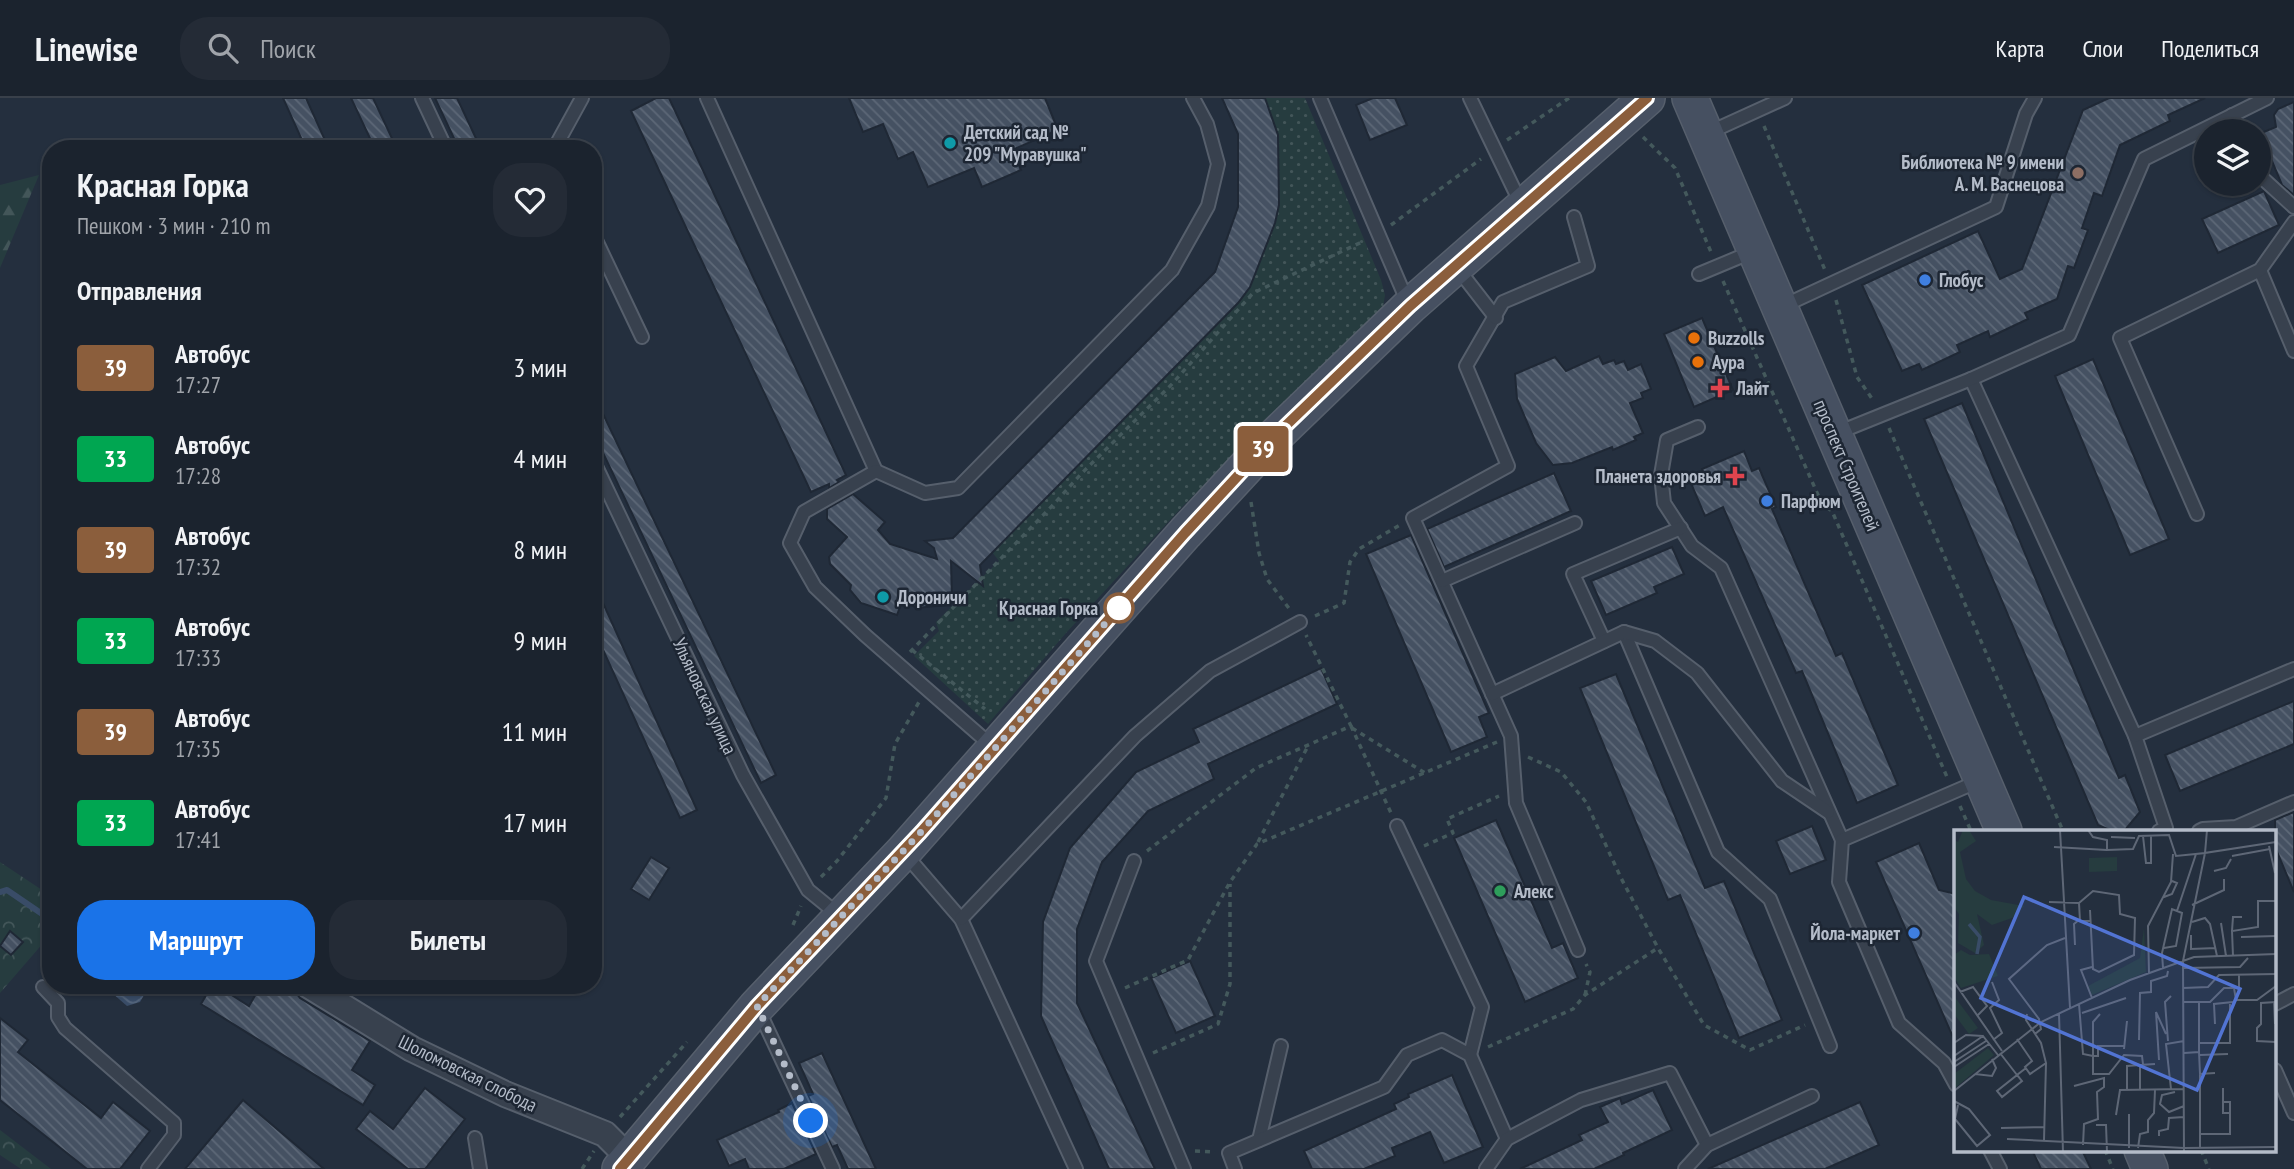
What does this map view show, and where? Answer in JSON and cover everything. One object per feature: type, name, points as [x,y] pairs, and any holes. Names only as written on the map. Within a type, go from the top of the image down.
[{"type":"main road","points":[[628,1165],[757,1006],[902,852],[1185,533],[1264,448],[1410,306],[1647,98]]},
{"type":"main road","name":"проспект Строителей","points":[[1690,98],[1834,435],[1968,786],[2003,830]]},
{"type":"main road","points":[[2143,1152],[2150,1169]]},
{"type":"street","name":"Шоломовская слобода","points":[[323,994],[412,1049],[505,1094],[605,1134],[628,1165]]},
{"type":"lane","points":[[422,98],[442,140]]},
{"type":"lane","points":[[559,140],[582,98]]},
{"type":"lane","points":[[707,98],[876,471],[925,493],[958,488],[1172,270],[1208,206],[1218,164],[1207,124],[1193,98]]},
{"type":"lane","points":[[1320,98],[1410,306]]},
{"type":"lane","points":[[1470,98],[1522,206]]},
{"type":"lane","points":[[1704,134],[1785,98]]},
{"type":"lane","points":[[1779,308],[1996,207],[2026,114],[2035,98]]},
{"type":"lane","points":[[1834,435],[1971,379],[2069,335],[2144,159],[2267,98]]},
{"type":"lane","points":[[2232,115],[2234,119]]},
{"type":"lane","points":[[2271,186],[2294,207]]},
{"type":"lane","points":[[1574,217],[1588,266],[1503,302],[1466,366],[1508,467],[1413,518],[1511,736],[1516,803],[1578,950]]},
{"type":"lane","points":[[2197,514],[2120,338],[2260,270],[2294,222]]},
{"type":"lane","points":[[1699,274],[1754,250]]},
{"type":"lane","points":[[602,253],[642,337]]},
{"type":"lane","points":[[1456,266],[1496,318]]},
{"type":"lane","points":[[2260,270],[2294,351]]},
{"type":"lane","points":[[1971,379],[2135,736],[2164,830]]},
{"type":"lane","points":[[1698,427],[1667,440],[1661,475],[1664,503],[1692,546],[1721,568],[1842,840],[1839,881],[1899,1023],[1944,1063],[1954,1081]]},
{"type":"lane","points":[[876,471],[804,512],[790,543],[815,587],[995,749]]},
{"type":"lane","name":"Ульяновская улица","points":[[602,479],[743,775],[808,890],[841,917]]},
{"type":"lane","points":[[1442,581],[1575,523]]},
{"type":"lane","points":[[1604,641],[1573,574],[1681,528]]},
{"type":"lane","points":[[961,919],[1135,736],[1210,671],[1300,622]]},
{"type":"lane","points":[[1492,694],[1624,632],[1655,641],[1697,673],[1782,780],[1829,813]]},
{"type":"lane","points":[[1624,632],[1718,852],[1770,900],[1830,1046]]},
{"type":"lane","points":[[2135,736],[2294,669]]},
{"type":"lane","points":[[1842,840],[1968,786]]},
{"type":"lane","points":[[2201,830],[2236,827],[2294,802]]},
{"type":"lane","points":[[1397,826],[1482,1007],[1470,1055],[1507,1139]]},
{"type":"lane","points":[[902,852],[961,919],[1076,1169]]},
{"type":"lane","points":[[1134,861],[1096,961],[1184,1169]]},
{"type":"lane","points":[[51,994],[59,1007],[58,1017],[65,1028],[174,1123],[174,1135],[148,1169]]},
{"type":"lane","points":[[2276,1004],[2294,995]]},
{"type":"lane","points":[[757,1006],[833,1169]]},
{"type":"lane","points":[[1236,1169],[1228,1153],[1384,1087],[1407,1055],[1442,1040],[1470,1055]]},
{"type":"lane","points":[[1259,1140],[1281,1046]]},
{"type":"lane","points":[[2276,1072],[2294,1113]]},
{"type":"lane","points":[[1486,1169],[1507,1139],[1581,1100],[1670,1073],[1707,1144]]},
{"type":"lane","points":[[1685,1169],[1707,1144],[1812,1096]]},
{"type":"lane","points":[[475,1138],[480,1169]]},
{"type":"lane","points":[[1991,1152],[2000,1169]]},
{"type":"path","points":[[898,664],[1171,384],[1252,293],[1378,234],[1495,148],[1569,98]]},
{"type":"path","points":[[1766,134],[1832,285],[1857,377],[1883,415],[2063,830]]},
{"type":"path","points":[[1636,138],[1643,137],[1675,168],[1822,504],[1832,511],[1968,786],[1971,830]]},
{"type":"path","points":[[1251,500],[1259,553],[1267,579],[1300,622],[1397,826]]},
{"type":"path","points":[[1300,622],[1344,603],[1350,562],[1359,550],[1413,518]]},
{"type":"path","points":[[912,650],[985,709]]},
{"type":"path","points":[[808,890],[837,861],[886,798],[895,744],[922,697]]},
{"type":"path","points":[[1134,861],[1256,768],[1351,726]]},
{"type":"path","points":[[1351,726],[1425,773]]},
{"type":"path","points":[[1257,844],[1511,736],[1528,757],[1561,772],[1586,802],[1621,878],[1650,928],[1658,948],[1704,1025],[1750,1050],[1819,1019]]},
{"type":"path","points":[[1110,995],[1188,960],[1230,882],[1257,844],[1309,745]]},
{"type":"path","points":[[1409,853],[1453,834],[1447,819],[1491,800]]},
{"type":"path","points":[[1138,1060],[1218,1024],[1230,984],[1230,882]]},
{"type":"path","points":[[1470,1055],[1573,1009],[1585,995],[1658,948]]},
{"type":"path","points":[[1578,950],[1590,972],[1585,995]]},
{"type":"path","points":[[1175,1150],[1228,1153]]},
{"type":"path","points":[[2106,1152],[2113,1169]]},
{"type":"path","points":[[2202,1152],[2209,1169]]},
{"type":"green space","points":[[1265,98],[1305,98],[1381,280],[1385,295],[1383,307],[1182,507],[1066,633],[988,724],[914,656],[939,631],[936,622],[999,561],[992,552],[1238,303],[1250,287],[1275,223],[1279,205],[1278,135]]},
{"type":"green space","points":[[39,175],[0,268],[0,185]]},
{"type":"green space","points":[[0,862],[42,890],[42,944],[0,993]]},
{"type":"green space","points":[[0,1130],[51,1169],[21,1169],[0,1155]]},
{"type":"water","points":[[113,994],[145,994],[140,1002],[127,1006]]},
{"type":"building","points":[[283,98],[306,98],[325,140],[302,140]]},
{"type":"building","points":[[351,98],[373,98],[393,140],[371,140]]},
{"type":"building","points":[[435,98],[457,98],[477,140],[455,140]]},
{"type":"building","points":[[656,98],[669,98],[846,475],[829,488],[829,484],[811,492],[631,111]]},
{"type":"building","name":"Детский сад № 209 \"Муравушка\"","points":[[849,98],[1045,98],[1058,130],[1012,150],[1021,170],[982,187],[974,168],[928,187],[913,152],[898,159],[883,124],[863,132]]},
{"type":"building","points":[[1222,98],[1265,98],[1278,135],[1279,205],[1275,223],[1250,287],[1238,303],[980,565],[983,586],[951,561],[952,598],[947,605],[916,608],[903,599],[897,615],[861,603],[850,590],[851,585],[830,564],[829,557],[847,537],[827,519],[827,509],[853,494],[885,522],[878,530],[890,544],[937,559],[934,548],[925,541],[953,538],[1215,272],[1238,207],[1238,134]]},
{"type":"building","points":[[1373,98],[1395,98],[1407,125],[1370,140],[1356,105]]},
{"type":"building","points":[[2109,98],[2205,98],[2168,115],[2170,121],[2120,145],[2102,196],[2094,193],[2082,228],[2088,230],[2074,268],[2068,266],[2057,299],[2025,313],[2028,319],[1990,337],[1988,331],[1957,345],[1960,352],[1922,370],[1919,364],[1902,371],[1862,285],[1978,231],[2000,279],[2022,269],[2083,110]]},
{"type":"building","points":[[2294,102],[2294,195],[2282,185],[2271,159],[2271,129],[2276,127],[2274,115],[2278,109]]},
{"type":"building","points":[[2253,196],[2266,196],[2279,225],[2218,253],[2202,219]]},
{"type":"building","name":"Аура","points":[[1702,318],[1733,390],[1694,407],[1664,334]]},
{"type":"building","points":[[1599,356],[1603,364],[1614,360],[1616,364],[1624,361],[1628,370],[1641,364],[1651,389],[1641,393],[1643,398],[1630,403],[1643,433],[1634,437],[1636,440],[1613,450],[1612,447],[1572,463],[1553,465],[1536,443],[1517,399],[1515,374],[1555,357],[1566,371]]},
{"type":"building","points":[[2093,359],[2169,539],[2130,555],[2055,376]]},
{"type":"building","points":[[1962,403],[2119,778],[2125,775],[2140,812],[2125,830],[2110,830],[2098,825],[1924,419]]},
{"type":"building","points":[[602,412],[776,775],[761,783],[602,451]]},
{"type":"building","points":[[1744,451],[1752,471],[1759,468],[1776,507],[1772,509],[1836,656],[1842,653],[1898,785],[1857,803],[1802,671],[1796,673],[1723,507],[1705,516],[1690,481],[1704,474],[1702,469]]},
{"type":"building","points":[[1554,473],[1571,511],[1444,567],[1427,529]]},
{"type":"building","points":[[1411,535],[1489,713],[1479,717],[1487,737],[1451,752],[1366,554]]},
{"type":"building","points":[[1672,547],[1684,574],[1654,587],[1657,593],[1606,615],[1591,581]]},
{"type":"building","points":[[602,601],[697,810],[680,818],[602,648]]},
{"type":"building","points":[[1321,668],[1337,704],[1208,764],[1214,779],[1148,811],[1102,862],[1077,929],[1077,1003],[1155,1169],[1109,1169],[1041,1016],[1043,922],[1070,848],[1136,772],[1199,742],[1193,729]]},
{"type":"building","points":[[1616,674],[1705,888],[1724,881],[1782,1020],[1739,1038],[1680,895],[1668,900],[1580,688]]},
{"type":"building","points":[[2294,701],[2294,744],[2180,791],[2165,755]]},
{"type":"building","points":[[2294,812],[2294,892],[2276,849],[2275,820]]},
{"type":"building","points":[[1496,820],[1552,948],[1563,943],[1578,978],[1525,1002],[1454,838]]},
{"type":"building","points":[[1812,826],[1826,860],[1790,874],[1776,841]]},
{"type":"building","points":[[1919,843],[1939,890],[1954,894],[1954,1039],[1876,862]]},
{"type":"building","points":[[651,857],[669,868],[649,900],[631,889]]},
{"type":"building","points":[[10,931],[23,942],[11,955],[0,946]]},
{"type":"building","points":[[1190,961],[1215,1016],[1176,1033],[1151,978]]},
{"type":"building","points":[[207,994],[230,994],[249,1006],[256,994],[297,994],[370,1041],[352,1070],[375,1085],[363,1105],[201,1004]]},
{"type":"building","points":[[0,1018],[28,1040],[18,1052],[101,1118],[113,1102],[150,1131],[120,1169],[87,1169],[0,1100]]},
{"type":"building","points":[[822,1053],[876,1169],[848,1169],[837,1145],[832,1147],[808,1096],[813,1094],[799,1063]]},
{"type":"building","points":[[1452,1075],[1483,1147],[1444,1163],[1430,1132],[1392,1148],[1395,1156],[1364,1169],[1312,1169],[1304,1151],[1396,1109],[1394,1104],[1409,1097],[1408,1094]]},
{"type":"building","points":[[425,1088],[465,1119],[425,1169],[408,1169],[356,1129],[370,1111],[393,1129]]},
{"type":"building","points":[[1653,1090],[1672,1130],[1594,1169],[1520,1169],[1582,1140],[1579,1135],[1608,1122],[1600,1107],[1620,1098],[1622,1104]]},
{"type":"building","points":[[243,1100],[324,1169],[185,1169]]},
{"type":"building","points":[[1860,1102],[1879,1145],[1825,1169],[1708,1169]]},
{"type":"building","points":[[792,1103],[816,1154],[784,1169],[749,1169],[745,1159],[729,1166],[717,1140],[779,1112],[778,1110]]},
{"type":"building","points":[[2033,1152],[2083,1152],[2091,1169],[2041,1169]]},
{"type":"waterway","points":[[0,892],[7,890],[42,914]]},
{"type":"bus line","name":"39","points":[[620,1169],[757,1006],[921,832],[1185,533],[1273,438],[1410,306],[1647,98]]},
{"type":"place","name":"Детский сад № 209 \"Муравушка\"","points":[[950,143]]},
{"type":"place","name":"Библиотека № 9 имени А. М. Васнецова","points":[[2078,173]]},
{"type":"place","name":"Глобус","points":[[1925,280]]},
{"type":"place","name":"Buzzolls","points":[[1694,338]]},
{"type":"place","name":"Аура","points":[[1698,362]]},
{"type":"place","name":"Лайт","points":[[1720,388]]},
{"type":"place","name":"Планета здоровья","points":[[1735,476]]},
{"type":"place","name":"Парфюм","points":[[1767,501]]},
{"type":"place","name":"Дороничи","points":[[883,597]]},
{"type":"place","name":"Красная Горка","points":[[1119,608]]},
{"type":"place","name":"Алекс","points":[[1500,891]]},
{"type":"place","name":"Йола-маркет","points":[[1914,933]]},
{"type":"route","points":[[811,1121],[757,1006],[921,832],[1119,608]]}]
